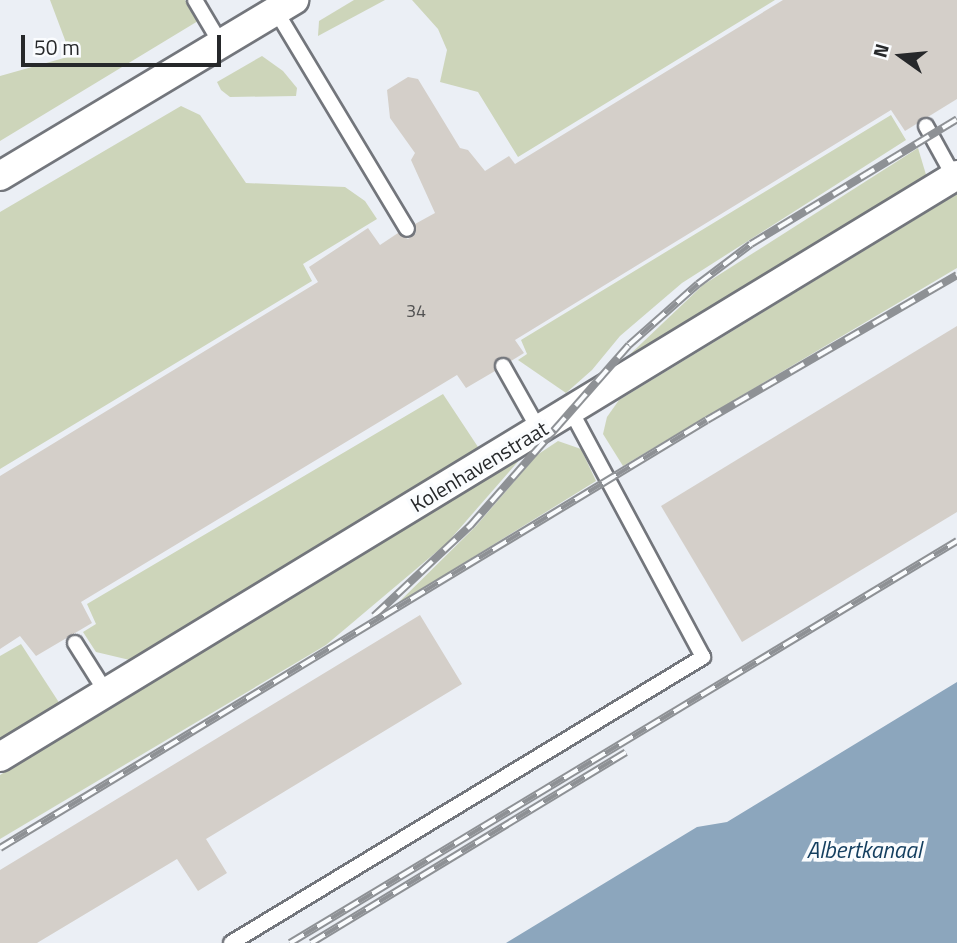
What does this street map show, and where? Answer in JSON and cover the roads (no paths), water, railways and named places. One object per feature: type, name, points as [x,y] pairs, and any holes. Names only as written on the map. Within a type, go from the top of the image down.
[{"type":"street","points":[[0,176],[285,6]]},
{"type":"street","name":"Kolenhavenstraat","points":[[0,757],[956,176]]},
{"type":"lane","points":[[195,0],[221,44]]},
{"type":"lane","points":[[285,6],[407,229]]},
{"type":"lane","points":[[926,126],[956,176]]},
{"type":"lane","points":[[503,366],[539,430]]},
{"type":"lane","points":[[231,943],[703,657],[571,411]]},
{"type":"lane","points":[[75,643],[106,692]]},
{"type":"water","name":"Albertkanaal","points":[[957,682],[957,943],[506,943],[697,827],[727,822]]},
{"type":"railway","points":[[374,616],[470,526],[629,345],[698,284],[751,244],[957,119]]},
{"type":"railway","points":[[0,848],[707,420],[957,275]]},
{"type":"railway","points":[[290,943],[957,541]]},
{"type":"railway","points":[[311,943],[626,752]]}]
